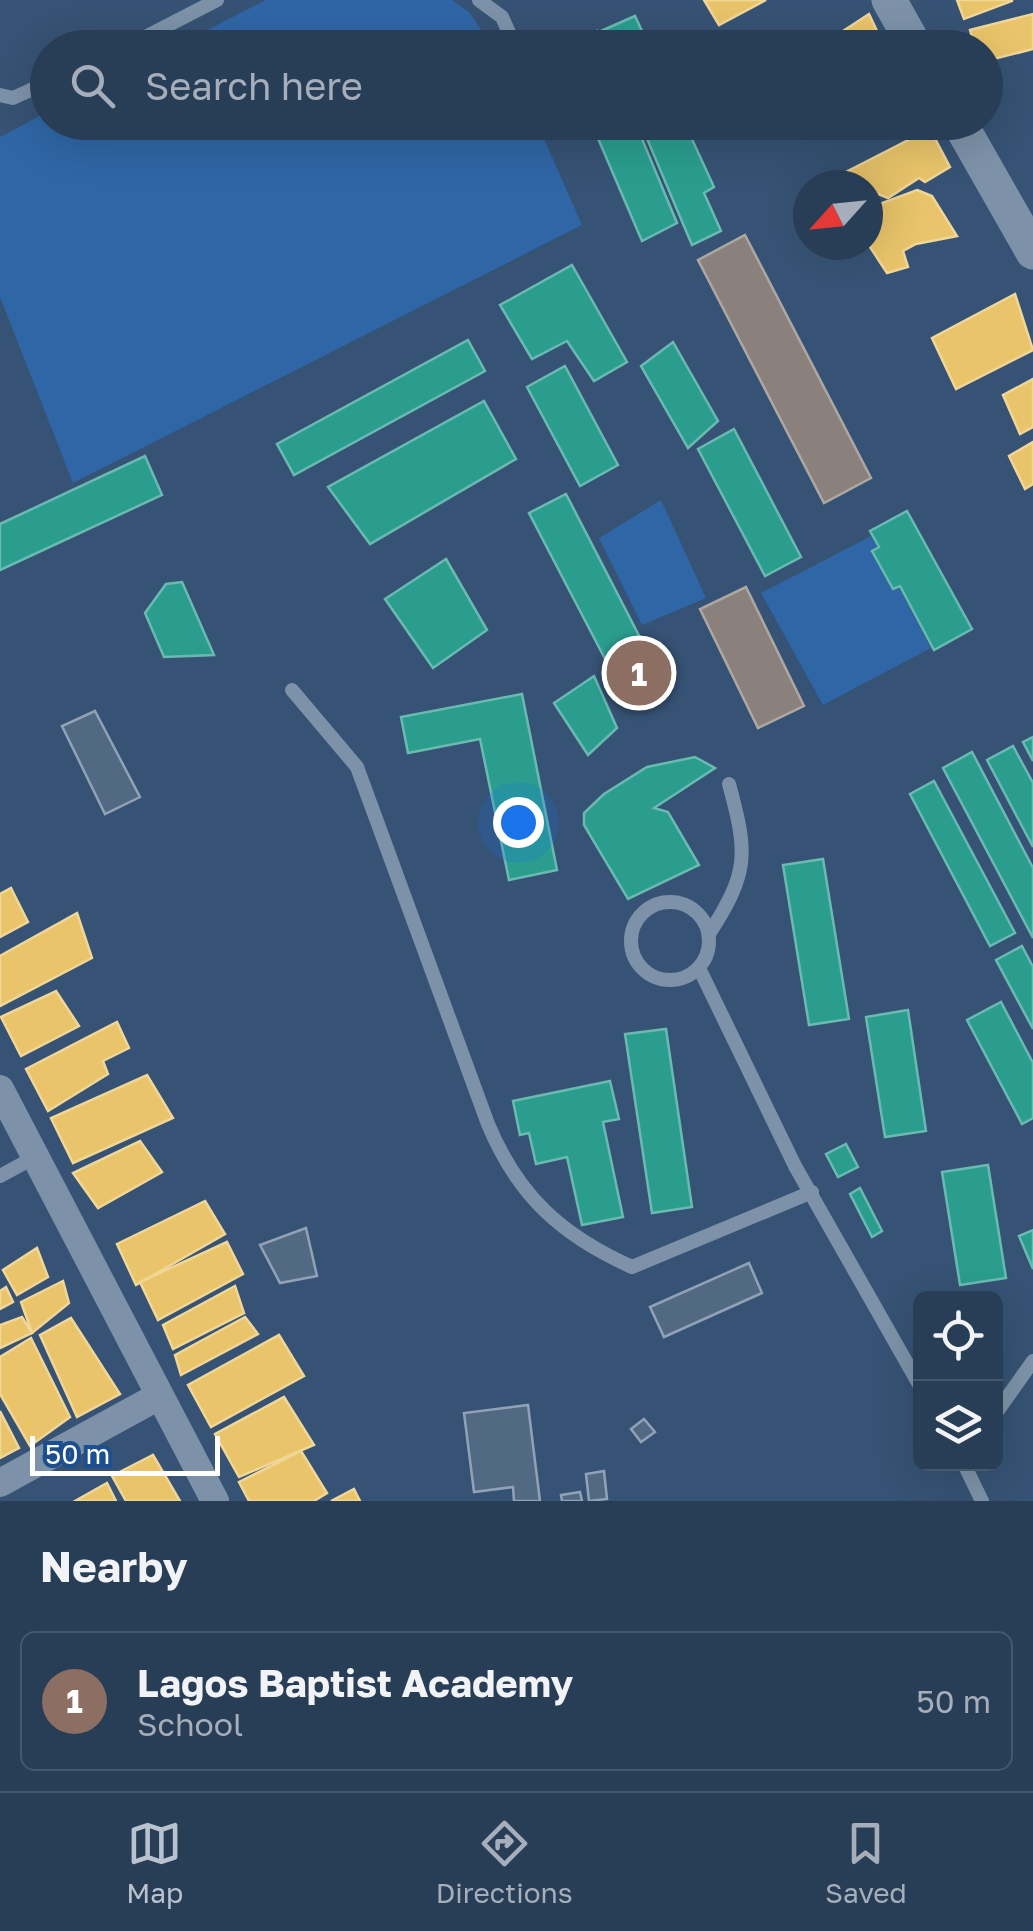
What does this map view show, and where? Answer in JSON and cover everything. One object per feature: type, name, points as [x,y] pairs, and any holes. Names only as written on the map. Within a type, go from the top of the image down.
[{"type":"street","points":[[889,0],[906,30]]},
{"type":"street","points":[[969,140],[1033,252]]},
{"type":"street","points":[[0,1088],[215,1501]]},
{"type":"street","points":[[0,1484],[159,1396]]},
{"type":"lane","points":[[159,30],[217,0]]},
{"type":"lane","points":[[479,0],[502,17],[508,30]]},
{"type":"lane","points":[[0,96],[13,98],[30,90]]},
{"type":"lane","points":[[292,690],[357,766],[506,1168],[541,1210],[593,1250],[632,1267],[812,1192]]},
{"type":"lane","points":[[709,934],[697,912],[675,902],[652,907],[634,924],[631,948],[643,970],[665,980],[678,980],[699,968],[706,958],[709,934],[737,890],[744,838],[729,784]]},
{"type":"lane","points":[[699,968],[812,1192],[917,1381]]},
{"type":"lane","points":[[0,1176],[35,1157]]},
{"type":"lane","points":[[1003,1404],[1033,1361]]},
{"type":"lane","points":[[967,1471],[982,1501]]},
{"type":"shaded area","points":[[266,0],[452,0],[469,12],[481,30],[207,30]]},
{"type":"shaded area","points":[[30,121],[30,140],[544,140],[582,225],[73,483],[0,297],[0,137]]},
{"type":"shaded area","points":[[661,500],[706,598],[642,625],[599,538]]},
{"type":"shaded area","points":[[871,536],[877,546],[871,550],[892,590],[899,587],[931,648],[823,705],[761,593]]},
{"type":"building: Homes","points":[[704,0],[766,0],[719,25]]},
{"type":"building: Homes","points":[[957,0],[1012,0],[1012,1],[964,19]]},
{"type":"building: Homes","points":[[869,14],[877,30],[845,30]]},
{"type":"building: Homes","points":[[1033,14],[1033,49],[1003,57],[1003,30],[970,30]]},
{"type":"building: Homes","points":[[908,140],[936,140],[950,167],[925,182],[919,178],[888,198],[883,196],[883,170],[850,170]]},
{"type":"building: Homes","points":[[917,190],[932,196],[957,236],[916,244],[903,251],[908,267],[887,273],[878,260],[883,260],[883,203]]},
{"type":"building: Homes","points":[[1015,294],[1033,350],[956,389],[932,338]]},
{"type":"building: Homes","points":[[1033,379],[1033,427],[1020,434],[1003,395]]},
{"type":"building: Homes","points":[[1033,442],[1033,484],[1025,489],[1009,456]]},
{"type":"building: Homes","points":[[11,888],[28,922],[0,937],[0,894]]},
{"type":"building: Homes","points":[[77,913],[92,958],[0,1006],[0,956]]},
{"type":"building: Homes","points":[[56,991],[79,1026],[21,1056],[1,1017]]},
{"type":"building: Homes","points":[[117,1022],[129,1048],[103,1061],[108,1074],[48,1111],[26,1069]]},
{"type":"building: Homes","points":[[147,1075],[173,1118],[73,1163],[51,1118]]},
{"type":"building: Homes","points":[[140,1141],[162,1172],[98,1208],[73,1173]]},
{"type":"building: Homes","points":[[205,1201],[225,1234],[136,1285],[117,1244]]},
{"type":"building: Homes","points":[[227,1242],[243,1274],[158,1320],[140,1282]]},
{"type":"building: Homes","points":[[37,1248],[48,1277],[17,1295],[3,1270]]},
{"type":"building: Homes","points":[[63,1281],[69,1303],[32,1333],[21,1302]]},
{"type":"building: Homes","points":[[235,1286],[244,1313],[173,1349],[163,1325]]},
{"type":"building: Homes","points":[[6,1287],[13,1302],[0,1309],[0,1291]]},
{"type":"building: Homes","points":[[22,1317],[32,1333],[0,1348],[0,1325]]},
{"type":"building: Homes","points":[[245,1317],[258,1334],[181,1375],[175,1355]]},
{"type":"building: Homes","points":[[71,1318],[120,1394],[77,1417],[40,1335]]},
{"type":"building: Homes","points":[[279,1335],[304,1376],[211,1427],[188,1385]]},
{"type":"building: Homes","points":[[31,1338],[70,1417],[30,1446],[0,1394],[0,1357]]},
{"type":"building: Homes","points":[[284,1397],[314,1445],[239,1477],[215,1434]]},
{"type":"building: Homes","points":[[0,1411],[19,1448],[0,1458]]},
{"type":"building: Homes","points":[[301,1451],[327,1493],[314,1501],[249,1501],[239,1482]]},
{"type":"building: Homes","points":[[153,1455],[180,1501],[126,1501],[112,1476]]},
{"type":"building: Homes","points":[[107,1483],[116,1501],[75,1501]]},
{"type":"building: Homes","points":[[354,1489],[360,1501],[331,1501]]},
{"type":"building: Schools","points":[[635,16],[642,30],[603,30]]},
{"type":"building: Schools","points":[[599,140],[642,140],[677,223],[642,241]]},
{"type":"building: Schools","points":[[648,140],[692,140],[714,187],[704,193],[721,231],[692,245]]},
{"type":"building: Schools","points":[[572,265],[627,362],[594,381],[567,341],[532,359],[500,305]]},
{"type":"building: Schools","points":[[468,340],[485,371],[294,475],[277,444]]},
{"type":"building: Schools","points":[[673,342],[718,421],[688,448],[641,366]]},
{"type":"building: Schools","points":[[565,366],[618,465],[580,486],[527,387]]},
{"type":"building: Schools","points":[[484,401],[516,459],[370,544],[328,487]]},
{"type":"building: Schools","points":[[734,429],[801,557],[765,576],[698,449]]},
{"type":"building: Schools","points":[[145,456],[162,495],[0,570],[0,524]]},
{"type":"building: Schools","points":[[566,494],[650,657],[614,676],[529,513]]},
{"type":"building: Schools","points":[[907,511],[972,629],[934,650],[900,586],[893,589],[872,551],[879,547],[870,531]]},
{"type":"building: Schools","points":[[446,559],[487,630],[433,668],[385,599]]},
{"type":"building: Schools","points":[[182,582],[214,655],[164,657],[145,613],[166,584]]},
{"type":"building: Schools","points":[[594,676],[617,728],[588,755],[554,703]]},
{"type":"building: Schools","points":[[522,694],[557,870],[509,880],[480,739],[408,753],[401,717]]},
{"type":"building: Schools","points":[[1033,737],[1033,761],[1023,742]]},
{"type":"building: Schools","points":[[1013,746],[1033,783],[1033,847],[987,760]]},
{"type":"building: Schools","points":[[972,752],[1033,868],[1033,938],[943,768]]},
{"type":"building: Schools","points":[[695,757],[715,768],[654,808],[668,812],[699,865],[628,899],[584,825],[584,813],[604,794],[647,767]]},
{"type":"building: Schools","points":[[934,781],[1015,933],[990,946],[910,794]]},
{"type":"building: Schools","points":[[823,859],[849,1019],[809,1025],[783,865]]},
{"type":"building: Schools","points":[[1022,946],[1033,967],[1033,1029],[996,960]]},
{"type":"building: Schools","points":[[1001,1002],[1033,1063],[1033,1118],[1022,1124],[967,1020]]},
{"type":"building: Schools","points":[[908,1010],[926,1131],[885,1137],[866,1017]]},
{"type":"building: Schools","points":[[666,1029],[692,1207],[652,1213],[625,1034]]},
{"type":"building: Schools","points":[[610,1081],[619,1119],[603,1122],[623,1217],[582,1225],[567,1157],[536,1164],[529,1133],[520,1135],[513,1101]]},
{"type":"building: Schools","points":[[846,1144],[858,1167],[838,1177],[826,1154]]},
{"type":"building: Schools","points":[[988,1165],[1006,1278],[960,1285],[942,1172]]},
{"type":"building: Schools","points":[[860,1188],[882,1231],[872,1237],[850,1194]]},
{"type":"building: Schools","points":[[1033,1230],[1033,1269],[1019,1236]]},
{"type":"building: Industry","points":[[745,235],[871,478],[824,503],[698,260]]},
{"type":"building: Industry","points":[[746,587],[804,706],[758,728],[700,609]]},
{"type":"building: Other","points":[[95,711],[140,797],[105,814],[62,726]]},
{"type":"building: Other","points":[[306,1228],[317,1276],[280,1283],[260,1245]]},
{"type":"building: Other","points":[[749,1263],[762,1293],[664,1337],[650,1307]]},
{"type":"building: Other","points":[[528,1405],[540,1501],[514,1501],[513,1487],[474,1492],[464,1413]]},
{"type":"building: Other","points":[[644,1419],[655,1432],[641,1442],[631,1429]]},
{"type":"building: Other","points":[[604,1471],[607,1499],[589,1501],[586,1474]]},
{"type":"building: Other","points":[[580,1492],[582,1501],[562,1501],[561,1495]]},
{"type":"place","name":"Lagos Baptist Academy","points":[[639,673]]}]
